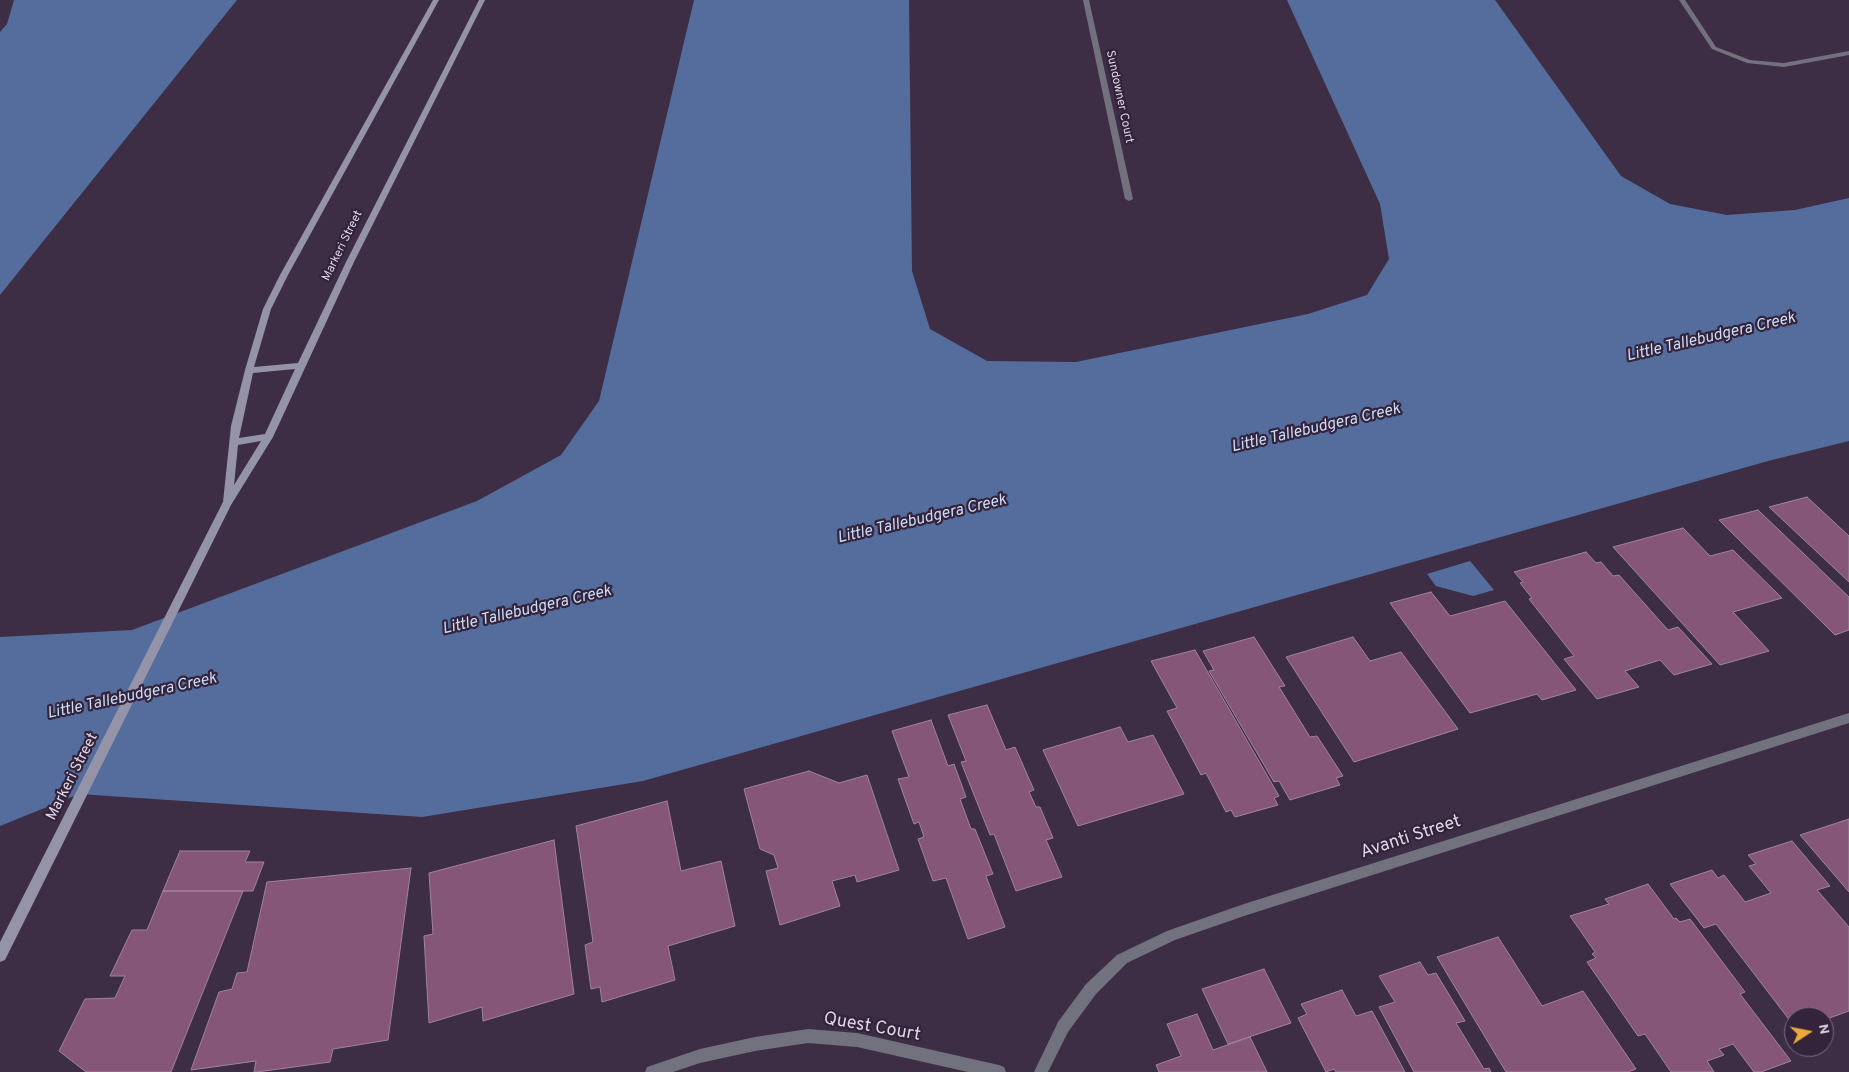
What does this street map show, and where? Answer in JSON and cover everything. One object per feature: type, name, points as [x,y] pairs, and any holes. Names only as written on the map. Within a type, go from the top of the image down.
[{"type":"main road","name":"Markeri Street","points":[[227,504],[234,442],[249,370],[260,330],[276,291],[436,0]]},
{"type":"main road","name":"Markeri Street","points":[[0,956],[227,504],[268,438],[350,262],[482,0]]},
{"type":"main road","points":[[249,370],[300,366]]},
{"type":"main road","points":[[234,442],[268,438]]},
{"type":"street","name":"Sundowner Court","points":[[1086,0],[1129,199]]},
{"type":"street","points":[[1682,0],[1714,48],[1749,62],[1784,66],[1849,53]]},
{"type":"street","name":"Avanti Street","points":[[1041,1072],[1063,1027],[1091,989],[1122,959],[1172,935],[1244,910],[1849,718]]},
{"type":"street","name":"Quest Court","points":[[652,1072],[700,1056],[755,1044],[808,1036],[857,1040],[999,1072]]},
{"type":"water","points":[[14,0],[237,0],[0,295],[0,32],[7,24]]},
{"type":"water","name":"Little Tallebudgera Creek","points":[[694,0],[909,0],[912,271],[930,329],[987,361],[1076,362],[1308,314],[1367,295],[1389,259],[1380,204],[1287,0],[1495,0],[1621,176],[1670,204],[1727,215],[1795,210],[1849,198],[1849,441],[1768,461],[643,781],[422,817],[79,794],[0,826],[0,637],[132,630],[477,501],[561,455],[599,401]]},
{"type":"water","points":[[1470,561],[1494,590],[1473,596],[1436,586],[1427,574]]},
{"type":"building","points":[[1807,497],[1849,536],[1849,582],[1769,507]]},
{"type":"building","points":[[1758,510],[1849,597],[1849,630],[1835,635],[1719,520]]},
{"type":"building","points":[[1683,528],[1710,556],[1733,550],[1782,598],[1733,612],[1769,651],[1720,665],[1613,547]]},
{"type":"building","points":[[1586,552],[1596,563],[1601,562],[1613,576],[1619,575],[1668,630],[1678,627],[1712,664],[1674,675],[1660,660],[1625,671],[1639,687],[1597,699],[1564,659],[1574,656],[1529,599],[1532,598],[1520,583],[1523,582],[1514,572]]},
{"type":"building","points":[[1431,592],[1450,616],[1505,601],[1576,690],[1542,700],[1537,694],[1470,713],[1390,603]]},
{"type":"building","points":[[1254,637],[1285,686],[1279,687],[1310,737],[1317,736],[1343,776],[1336,778],[1340,785],[1290,800],[1279,781],[1274,782],[1209,671],[1214,670],[1203,651]]},
{"type":"building","points":[[1353,637],[1370,661],[1401,652],[1458,729],[1354,762],[1286,657]]},
{"type":"building","points":[[1195,650],[1279,796],[1274,798],[1278,805],[1235,817],[1231,810],[1226,812],[1206,773],[1201,775],[1167,711],[1177,708],[1151,661]]},
{"type":"building","points":[[987,705],[1006,750],[1015,747],[1034,790],[1029,792],[1036,807],[1040,807],[1053,838],[1046,840],[1062,877],[1016,891],[994,834],[990,835],[961,762],[966,761],[948,715]]},
{"type":"building","points":[[931,720],[948,766],[954,764],[966,797],[960,799],[971,829],[975,829],[993,874],[986,876],[1005,927],[968,939],[946,878],[933,881],[918,839],[924,837],[919,822],[914,824],[898,779],[909,777],[892,731]]},
{"type":"building","points":[[1120,727],[1128,742],[1153,735],[1184,794],[1078,826],[1043,750]]},
{"type":"building","points":[[809,771],[839,783],[867,775],[899,870],[857,882],[855,875],[832,881],[840,906],[780,925],[766,871],[778,868],[774,855],[760,849],[744,789]]},
{"type":"building","points":[[667,801],[681,871],[721,861],[735,926],[668,946],[675,980],[602,1002],[600,987],[591,989],[585,945],[593,942],[576,826]]},
{"type":"building","points":[[1849,819],[1849,892],[1800,835]]},
{"type":"building","points":[[554,840],[574,994],[483,1021],[482,1007],[429,1023],[424,936],[433,934],[429,873]]},
{"type":"building","points":[[1792,841],[1830,886],[1817,890],[1849,927],[1849,1011],[1834,1016],[1834,1007],[1784,1007],[1784,1013],[1716,924],[1704,928],[1670,884],[1712,870],[1718,878],[1724,875],[1745,902],[1771,893],[1749,866],[1756,864],[1748,855]]},
{"type":"building","points":[[180,851],[250,851],[245,862],[264,862],[253,891],[163,891]]},
{"type":"building","points":[[411,868],[388,1040],[333,1049],[330,1062],[257,1072],[254,1072],[256,1061],[191,1070],[219,992],[232,989],[237,973],[247,972],[267,882]]},
{"type":"building","points":[[1648,884],[1674,919],[1676,918],[1680,922],[1690,919],[1745,992],[1740,994],[1784,1052],[1784,1057],[1788,1057],[1791,1061],[1761,1072],[1754,1072],[1733,1044],[1719,1049],[1724,1055],[1707,1061],[1714,1072],[1671,1072],[1645,1034],[1638,1036],[1587,962],[1596,958],[1592,954],[1595,952],[1570,916],[1609,904],[1605,899]]},
{"type":"building","points":[[163,891],[243,891],[171,1072],[86,1072],[59,1051],[85,999],[115,998],[125,976],[110,976],[132,930],[147,930]]},
{"type":"building","points":[[1498,937],[1542,1006],[1583,991],[1636,1069],[1628,1072],[1506,1072],[1437,957]]},
{"type":"building","points":[[1420,962],[1428,975],[1436,973],[1465,1021],[1456,1023],[1484,1069],[1489,1068],[1491,1072],[1414,1072],[1379,1007],[1395,1002],[1379,976]]},
{"type":"building","points":[[1264,969],[1291,1023],[1228,1044],[1202,989]]},
{"type":"building","points":[[1342,990],[1356,1016],[1372,1011],[1405,1072],[1336,1072],[1334,1069],[1326,1072],[1298,1018],[1307,1014],[1301,1004]]},
{"type":"building","points":[[1197,1014],[1213,1050],[1250,1037],[1267,1072],[1159,1072],[1156,1065],[1181,1056],[1167,1024]]}]
